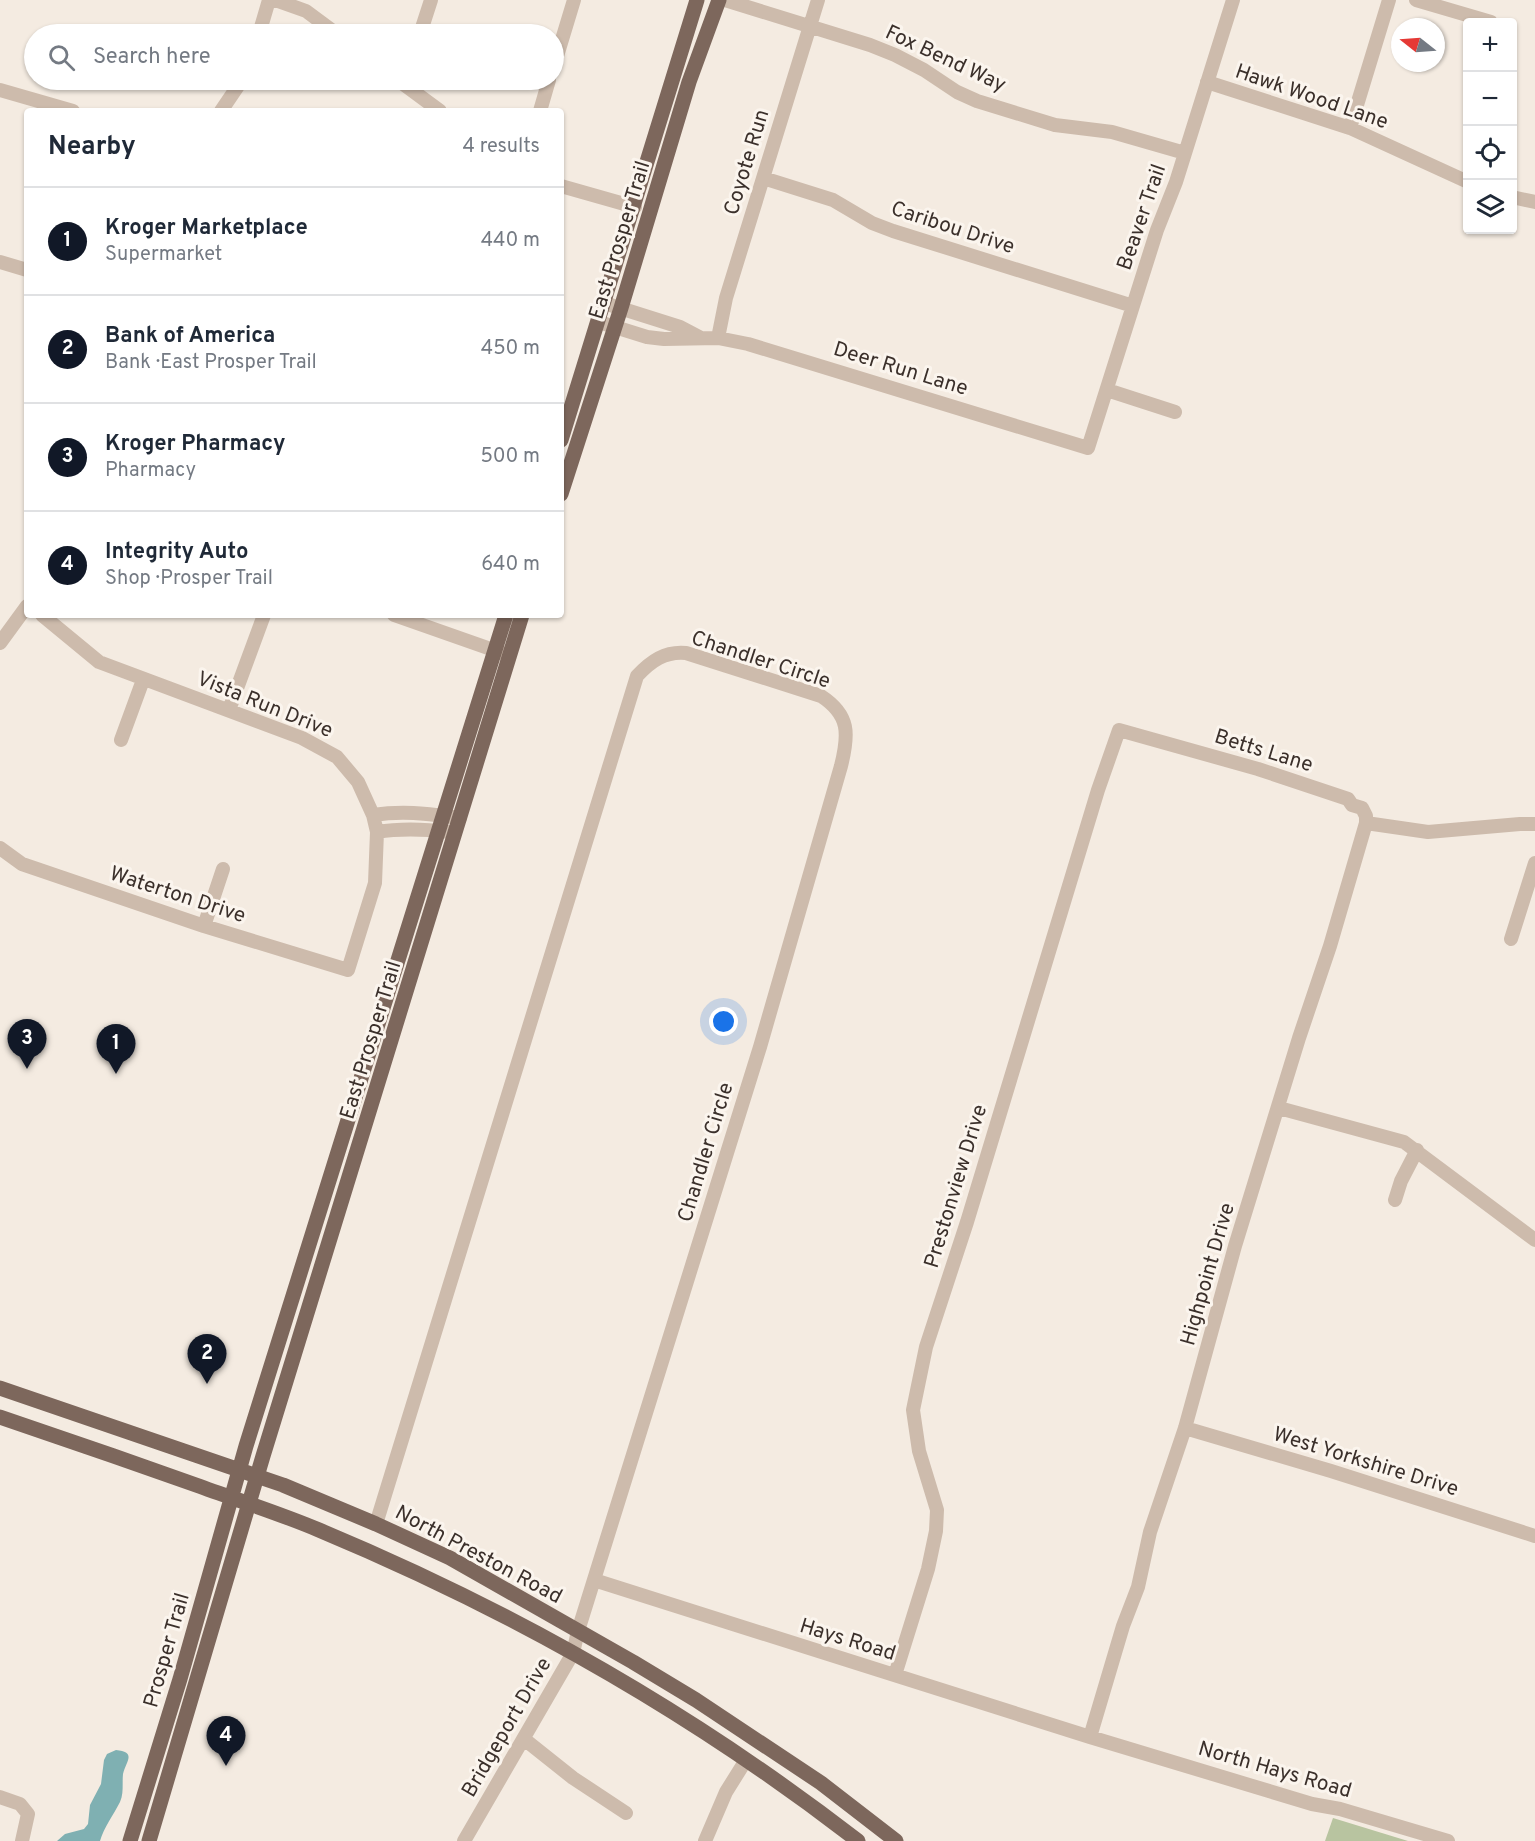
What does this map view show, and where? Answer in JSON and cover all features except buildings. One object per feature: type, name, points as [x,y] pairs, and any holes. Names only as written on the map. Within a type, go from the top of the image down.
[{"type":"main road","name":"East Prosper Trail","points":[[564,431],[698,0]]},
{"type":"main road","name":"East Prosper Trail","points":[[564,485],[690,82],[719,0]]},
{"type":"main road","name":"East Prosper Trail","points":[[239,1471],[505,618]]},
{"type":"main road","name":"East Prosper Trail","points":[[257,1477],[521,618]]},
{"type":"main road","points":[[315,1226],[333,1232]]},
{"type":"main road","name":"North Preston Road","points":[[0,1388],[283,1485],[450,1558],[633,1662],[728,1720],[821,1783],[896,1841]]},
{"type":"main road","name":"North Preston Road","points":[[0,1416],[249,1503],[381,1557],[472,1600],[573,1653],[676,1715],[810,1804],[858,1841]]},
{"type":"main road","name":"Prosper Trail","points":[[130,1841],[180,1679],[239,1471]]},
{"type":"main road","name":"Prosper Trail","points":[[149,1841],[257,1477]]},
{"type":"main road","points":[[146,1792],[162,1797]]},
{"type":"street","points":[[262,24],[269,0]]},
{"type":"street","points":[[275,0],[306,11],[324,24]]},
{"type":"street","points":[[423,24],[431,0]]},
{"type":"street","points":[[564,33],[574,0]]},
{"type":"street","name":"Fox Bend Way","points":[[725,0],[896,55],[957,92],[977,101],[1055,125],[1112,132],[1185,153]]},
{"type":"street","name":"Coyote Run","points":[[718,338],[726,298],[818,0]]},
{"type":"street","name":"Beaver Trail","points":[[1088,448],[1233,0]]},
{"type":"street","points":[[1350,128],[1389,0]]},
{"type":"street","points":[[1416,0],[1477,18]]},
{"type":"street","name":"Hawk Wood Lane","points":[[1207,82],[1350,128],[1463,180]]},
{"type":"street","points":[[0,90],[63,108]]},
{"type":"street","points":[[223,108],[235,90]]},
{"type":"street","points":[[412,90],[436,108]]},
{"type":"street","points":[[541,108],[546,90]]},
{"type":"street","name":"Caribou Drive","points":[[763,178],[833,200],[893,231],[1133,306]]},
{"type":"street","points":[[564,187],[635,207]]},
{"type":"street","points":[[1517,198],[1535,202]]},
{"type":"street","points":[[0,262],[24,269]]},
{"type":"street","name":"Deer Run Lane","points":[[604,303],[680,327],[699,338]]},
{"type":"street","name":"Deer Run Lane","points":[[599,322],[647,337],[718,338],[784,353],[1088,448]]},
{"type":"street","points":[[1107,390],[1175,412]]},
{"type":"street","points":[[0,643],[24,610]]},
{"type":"street","name":"Vista Run Drive","points":[[46,618],[99,662],[302,738],[337,757],[358,782],[373,815],[377,832],[375,883],[348,970]]},
{"type":"street","points":[[229,710],[263,618]]},
{"type":"street","points":[[403,618],[510,655]]},
{"type":"street","name":"Chandler Circle","points":[[376,1524],[637,676],[652,661],[667,654],[686,653],[821,696],[833,704],[841,714],[846,728],[846,744],[760,1047],[578,1631]]},
{"type":"street","points":[[121,740],[143,680]]},
{"type":"street","name":"Prestonview Drive","points":[[895,1675],[928,1569],[936,1531],[937,1510],[920,1451],[914,1410],[926,1347],[967,1222],[1098,790],[1119,730],[1134,733]]},
{"type":"street","name":"Betts Lane","points":[[1134,733],[1267,771],[1348,799],[1352,805],[1362,808],[1366,823]]},
{"type":"street","points":[[373,815],[396,811],[460,818]]},
{"type":"street","points":[[1366,823],[1428,832],[1535,824]]},
{"type":"street","name":"Highpoint Drive","points":[[1090,1737],[1123,1626],[1138,1587],[1150,1532],[1185,1428],[1235,1246],[1366,823]]},
{"type":"street","points":[[377,832],[399,829],[455,833]]},
{"type":"street","name":"Waterton Drive","points":[[0,848],[22,864],[204,926],[348,970]]},
{"type":"street","points":[[1511,939],[1535,863]]},
{"type":"street","points":[[204,926],[223,869]]},
{"type":"street","points":[[1279,1108],[1404,1142],[1535,1240]]},
{"type":"street","points":[[1395,1200],[1401,1181],[1417,1150]]},
{"type":"street","name":"West Yorkshire Drive","points":[[1185,1428],[1331,1471],[1535,1536]]},
{"type":"street","name":"Hays Road","points":[[594,1580],[1090,1737]]},
{"type":"street","name":"Bridgeport Drive","points":[[464,1841],[573,1653],[578,1631]]},
{"type":"street","name":"North Hays Road","points":[[1090,1737],[1448,1841]]},
{"type":"street","points":[[524,1739],[573,1778],[626,1814]]},
{"type":"street","points":[[705,1841],[726,1792],[746,1760]]},
{"type":"street","points":[[0,1797],[20,1804],[28,1814],[22,1841]]},
{"type":"green space","points":[[1333,1818],[1408,1841],[1325,1841]]},
{"type":"water","points":[[116,1750],[126,1753],[128,1761],[123,1774],[120,1802],[100,1841],[57,1841],[65,1834],[84,1829],[88,1824],[90,1805],[101,1784],[104,1760],[107,1754]]},
{"type":"place","name":"Kroger Pharmacy","points":[[27,1069]]},
{"type":"place","name":"Kroger Marketplace","points":[[116,1074]]},
{"type":"place","name":"Bank of America","points":[[207,1384]]},
{"type":"place","name":"Integrity Auto","points":[[226,1766]]}]
